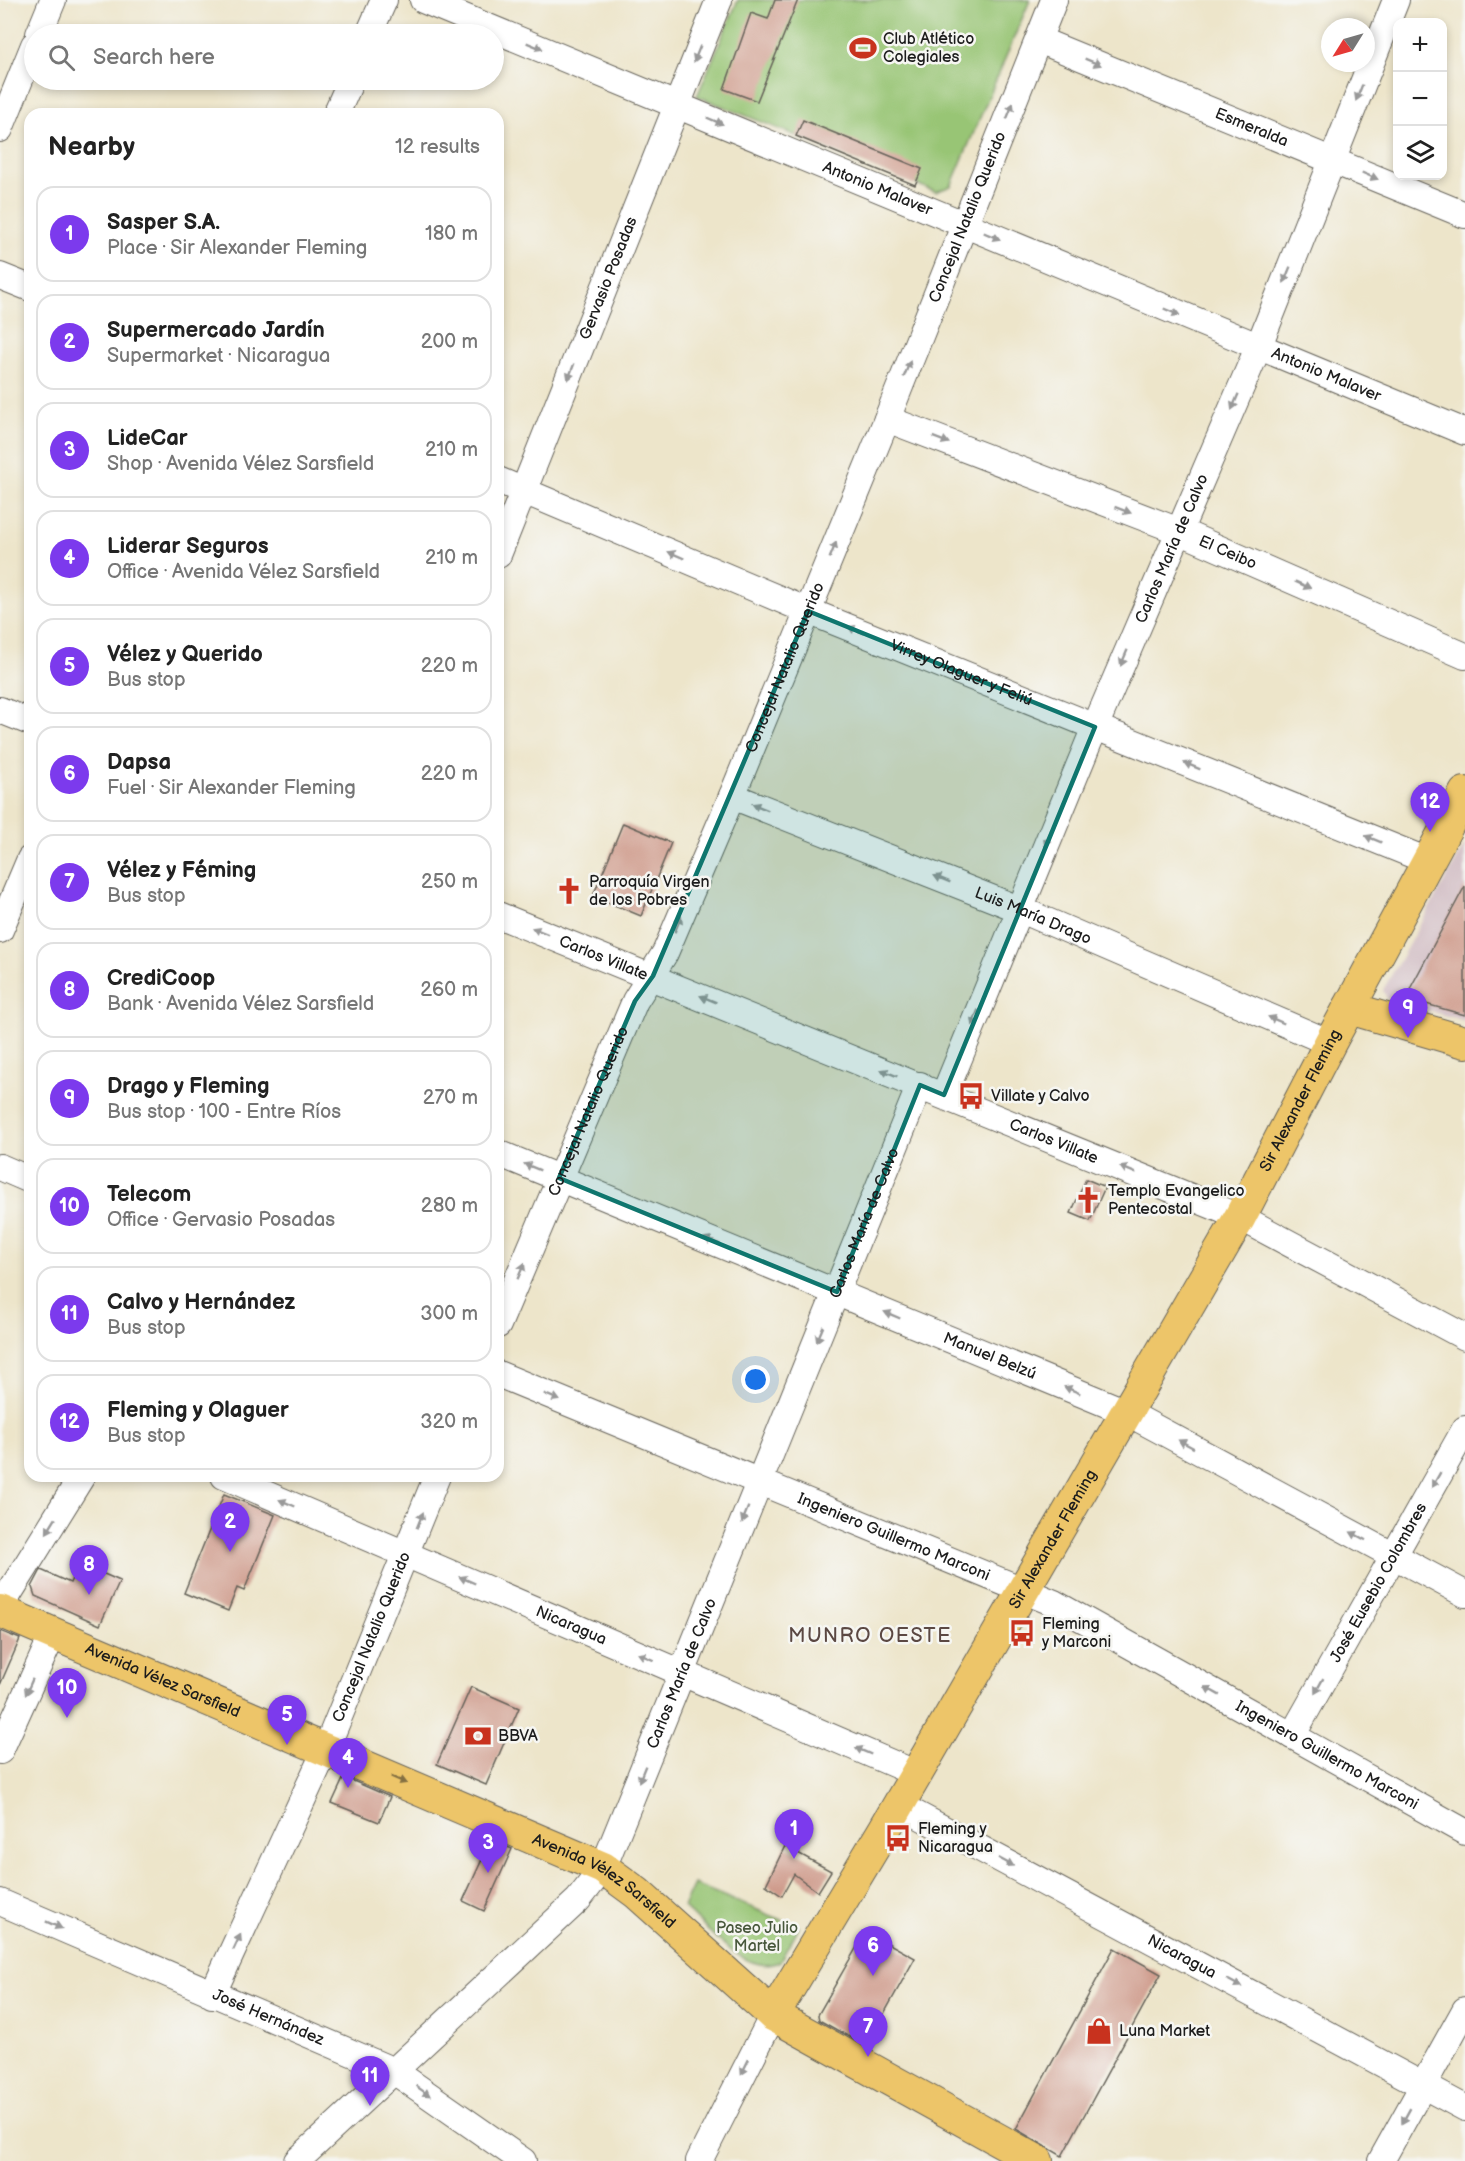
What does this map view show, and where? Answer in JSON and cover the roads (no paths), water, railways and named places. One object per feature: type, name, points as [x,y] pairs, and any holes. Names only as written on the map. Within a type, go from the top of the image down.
[{"type":"main road","name":"Sir Alexander Fleming","points":[[772,2015],[899,1805],[1240,1217],[1348,1008],[1465,793]]},
{"type":"main road","points":[[1348,1008],[1465,1042]]},
{"type":"main road","name":"Avenida Vélez Sarsfield","points":[[0,1609],[53,1634],[603,1868],[637,1893],[772,2015],[1037,2161]]},
{"type":"street","points":[[43,24],[53,0]]},
{"type":"street","points":[[373,24],[384,0]]},
{"type":"street","name":"Antonio Malaver","points":[[423,0],[481,24]]},
{"type":"street","name":"Gervasio Posadas","points":[[504,540],[719,0]]},
{"type":"street","name":"Concejal Natalio Querido","points":[[504,1311],[635,1001],[653,976],[665,953],[732,796],[887,420],[1054,0]]},
{"type":"street","name":"Carlos María de Calvo","points":[[944,1095],[1095,727],[1258,348],[1396,0]]},
{"type":"street","name":"Antonio Malaver","points":[[504,34],[1465,432]]},
{"type":"street","name":"Esmeralda","points":[[1039,40],[1465,215]]},
{"type":"street","points":[[0,129],[24,70]]},
{"type":"street","points":[[339,108],[347,90]]},
{"type":"street","points":[[0,276],[24,286]]},
{"type":"street","name":"El Ceibo","points":[[887,420],[1179,531],[1465,656]]},
{"type":"street","name":"Virrey Olaguer y Feliú","points":[[504,483],[808,611],[1428,861]]},
{"type":"street","points":[[0,710],[24,720]]},
{"type":"street","name":"Luis María Drago","points":[[732,796],[1019,909],[1330,1043]]},
{"type":"street","points":[[0,930],[24,873]]},
{"type":"street","name":"Carlos Villate","points":[[504,917],[653,976],[1240,1217],[1465,1337]]},
{"type":"street","name":"Carlos María de Calvo","points":[[297,2161],[578,1900],[603,1868],[920,1085]]},
{"type":"street","name":"Manuel Belzú","points":[[504,1155],[1126,1412],[1465,1594]]},
{"type":"street","points":[[0,1167],[24,1177]]},
{"type":"street","name":"Ingeniero Guillermo Marconi","points":[[504,1377],[1054,1603],[1465,1832]]},
{"type":"street","name":"José Eusebio Colombres","points":[[1292,1736],[1392,1555],[1465,1430]]},
{"type":"street","points":[[0,1609],[78,1482]]},
{"type":"street","name":"Nicaragua","points":[[238,1482],[917,1774]]},
{"type":"street","name":"Concejal Natalio Querido","points":[[212,1995],[326,1749],[435,1482]]},
{"type":"street","points":[[0,1750],[53,1634]]},
{"type":"street","name":"Nicaragua","points":[[899,1805],[1424,2084],[1465,2108]]},
{"type":"street","name":"José Hernández","points":[[0,1902],[212,1995],[394,2071],[523,2161]]},
{"type":"street","points":[[1381,2161],[1465,2010]]},
{"type":"street","name":"Sir Alexander Fleming","points":[[699,2161],[772,2015]]},
{"type":"place","name":"Club Atlético Colegiales","points":[[863,48]]},
{"type":"place","name":"Fleming y Olaguer","points":[[1430,832]]},
{"type":"place","name":"Parroquía Virgen de los Pobres","points":[[569,891]]},
{"type":"place","name":"Drago y Fleming","points":[[1408,1038]]},
{"type":"place","name":"Villate y Calvo","points":[[971,1096]]},
{"type":"place","name":"Templo Evangelico Pentecostal","points":[[1088,1200]]},
{"type":"place","name":"Supermercado Jardín","points":[[230,1552]]},
{"type":"place","name":"CrediCoop","points":[[89,1595]]},
{"type":"place","name":"Fleming y Marconi","points":[[1022,1633]]},
{"type":"place","name":"Telecom","points":[[67,1718]]},
{"type":"place","name":"BBVA","points":[[478,1736]]},
{"type":"place","name":"Vélez y Querido","points":[[287,1745]]},
{"type":"place","name":"Liderar Seguros","points":[[348,1788]]},
{"type":"place","name":"Fleming y Nicaragua","points":[[898,1838]]},
{"type":"place","name":"Sasper S.A.","points":[[794,1859]]},
{"type":"place","name":"LideCar","points":[[488,1873]]},
{"type":"place","name":"Dapsa","points":[[873,1976]]},
{"type":"place","name":"Luna Market","points":[[1099,2031]]},
{"type":"place","name":"Vélez y Féming","points":[[868,2057]]},
{"type":"place","name":"Calvo y Hernández","points":[[370,2106]]},
{"type":"district","name":"MUNRO OESTE","points":[[870,1636]]},
{"type":"park label","name":"Paseo Julio Martel","points":[[757,1937]]}]
